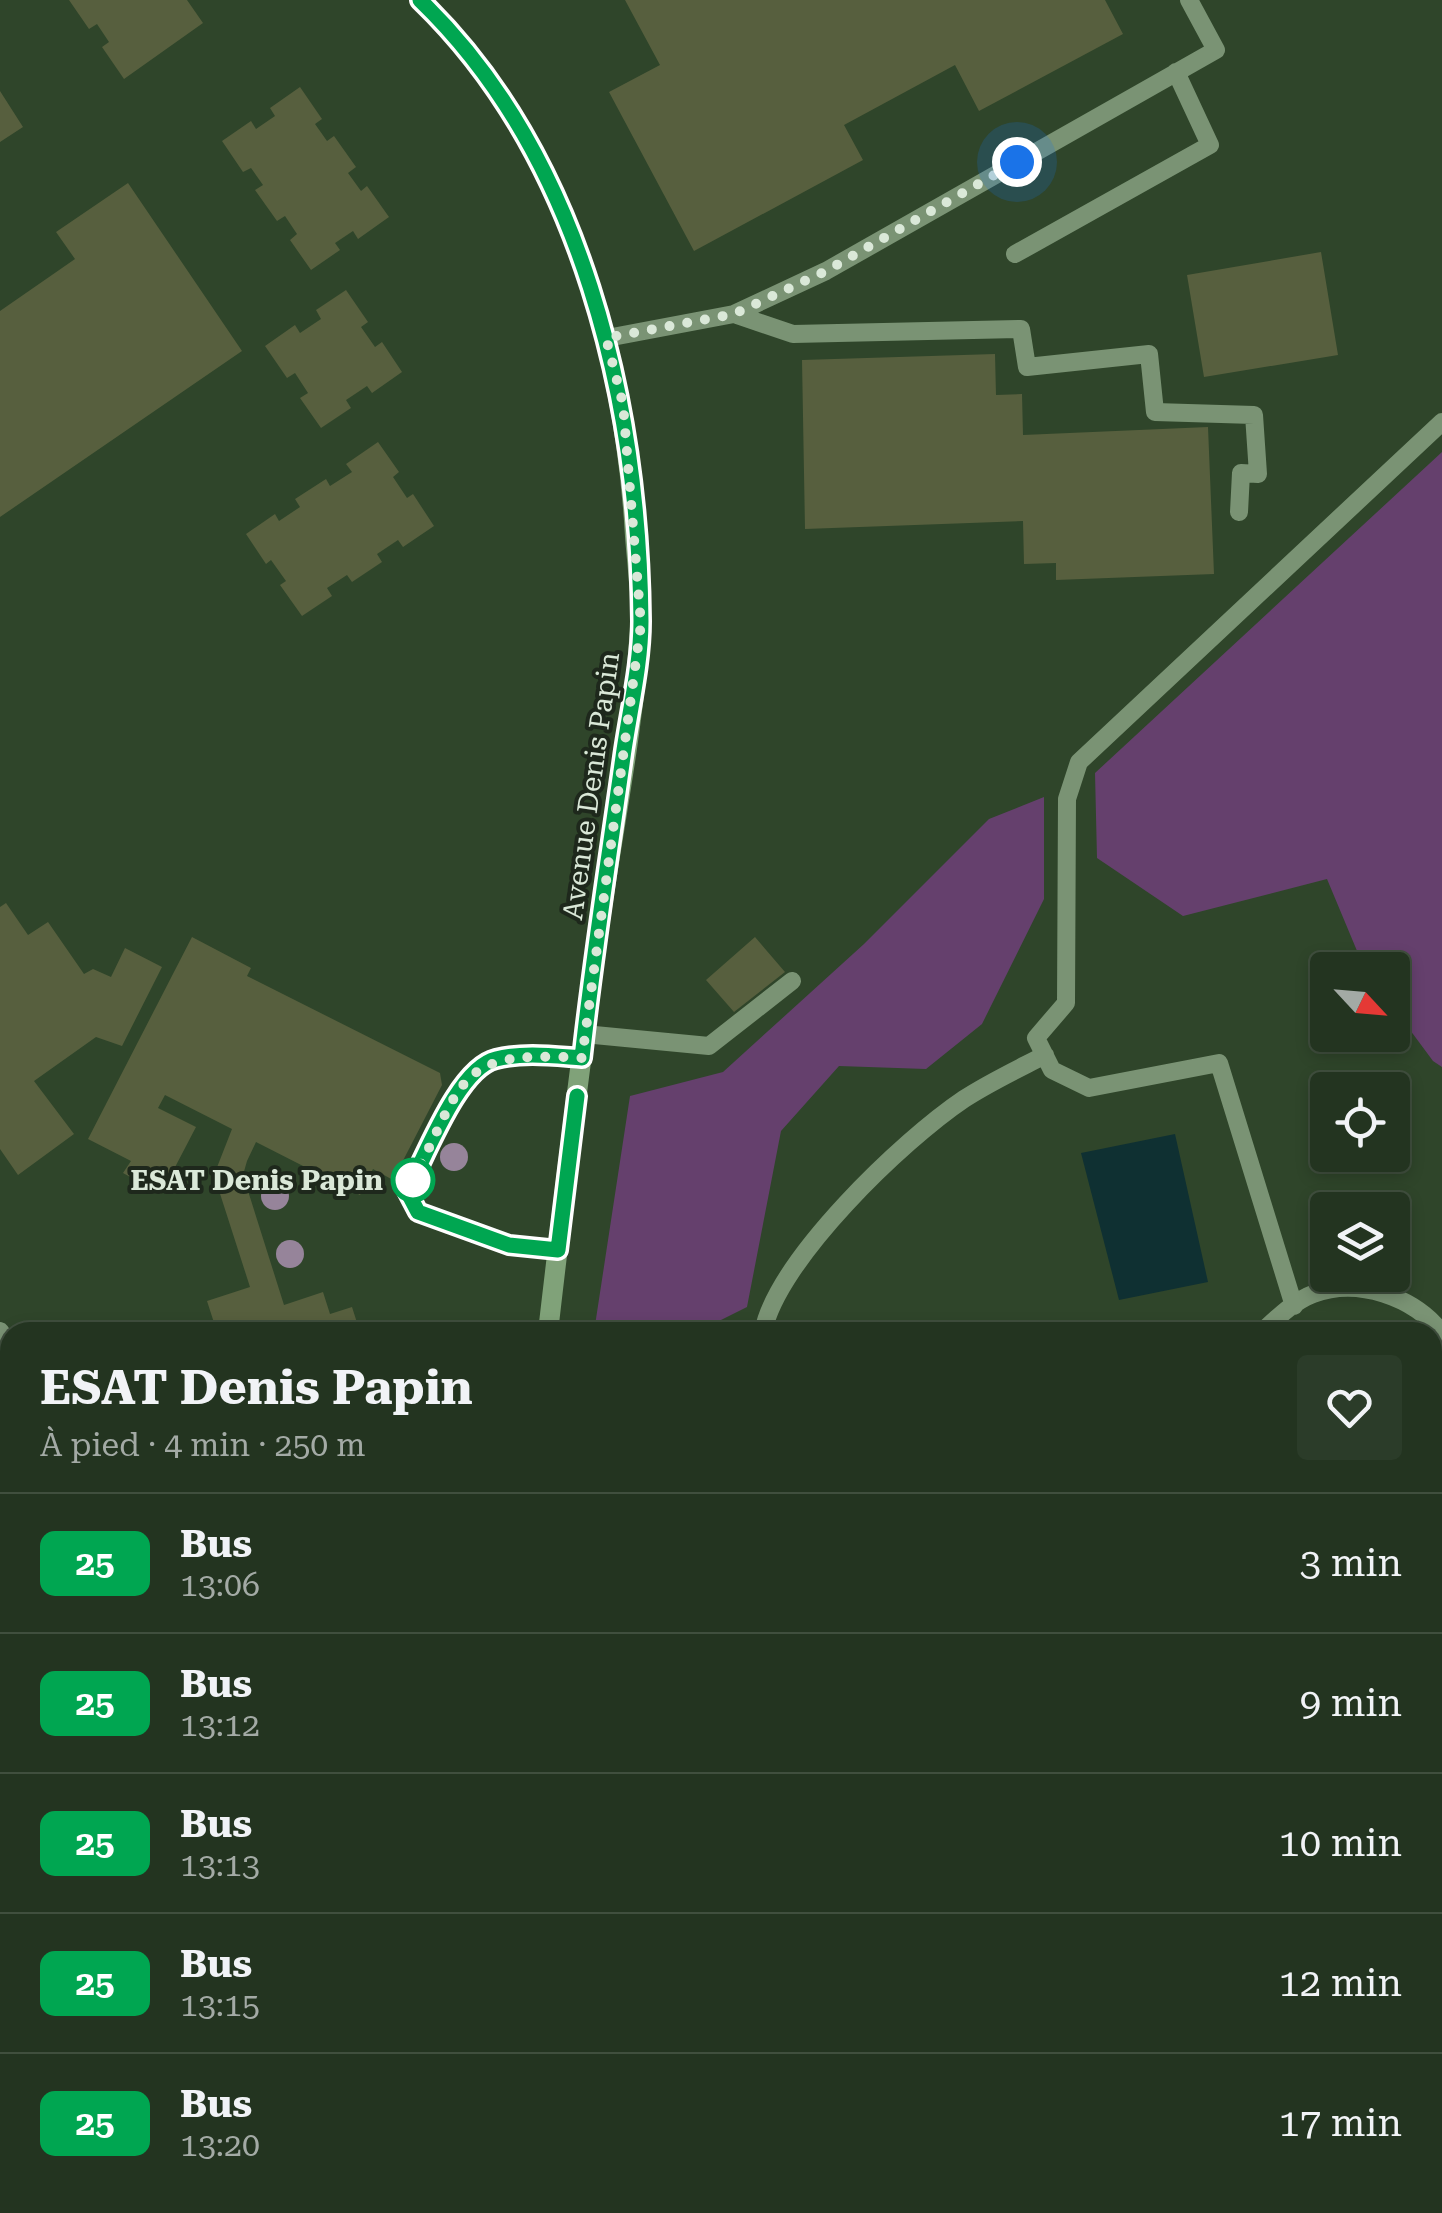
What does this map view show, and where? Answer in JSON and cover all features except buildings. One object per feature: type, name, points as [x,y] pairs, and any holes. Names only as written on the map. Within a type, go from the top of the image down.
[{"type":"main road","name":"Avenue Denis Papin","points":[[420,0],[472,60],[516,124],[560,212],[599,306],[623,404],[641,624],[584,1034],[549,1322]]},
{"type":"lane","points":[[606,338],[734,314],[826,271],[1216,50],[1189,0]]},
{"type":"lane","points":[[1015,254],[1210,145],[1176,72]]},
{"type":"lane","points":[[734,314],[793,334],[1020,328],[1027,366],[1150,354],[1155,412],[1254,415],[1258,474],[1240,473],[1239,512]]},
{"type":"lane","points":[[1294,1306],[1219,1063],[1089,1088],[1052,1070],[1036,1038],[1066,1003],[1067,799],[1079,762],[1442,422]]},
{"type":"lane","points":[[584,1034],[709,1046],[792,981]]},
{"type":"lane","points":[[766,1322],[793,1265],[879,1171],[963,1100],[1045,1054]]},
{"type":"lane","points":[[558,1250],[509,1245],[418,1212],[407,1191],[469,1074],[493,1059],[535,1055],[582,1058]]},
{"type":"lane","points":[[1274,1322],[1312,1294],[1346,1288],[1406,1300],[1430,1322]]},
{"type":"shaded area","points":[[1442,452],[1442,1067],[1410,1030],[1410,952],[1357,952],[1327,879],[1183,916],[1097,858],[1095,773]]},
{"type":"shaded area","points":[[1044,797],[1044,899],[982,1024],[926,1069],[839,1066],[781,1131],[747,1307],[717,1322],[596,1322],[630,1096],[723,1072],[864,944],[989,819]]},
{"type":"water","points":[[1175,1134],[1208,1282],[1119,1300],[1081,1153]]},
{"type":"bus line","name":"25","points":[[420,0],[472,60],[516,124],[560,212],[599,306],[623,404],[641,624],[582,1058],[535,1055],[493,1059],[469,1074],[407,1191],[410,1202],[418,1212],[509,1245],[558,1250],[577,1096]]},
{"type":"place","name":"ESAT Denis Papin","points":[[413,1180]]},
{"type":"route","points":[[413,1180],[469,1074],[493,1059],[535,1055],[582,1058],[641,624],[623,404],[606,338],[734,314],[826,271],[1017,162]]}]
